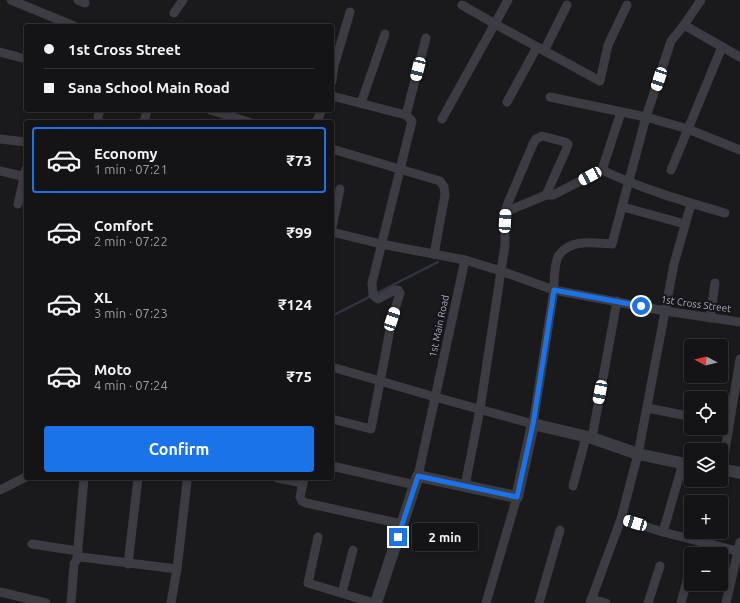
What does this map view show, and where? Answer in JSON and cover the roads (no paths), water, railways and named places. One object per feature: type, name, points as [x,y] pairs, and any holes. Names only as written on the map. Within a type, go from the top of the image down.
[{"type":"street","points":[[10,0],[69,24]]},
{"type":"street","points":[[174,13],[183,0]]},
{"type":"street","points":[[442,119],[508,0]]},
{"type":"street","points":[[462,4],[495,24],[600,81],[608,46],[628,3],[619,0]]},
{"type":"street","points":[[486,603],[517,497],[533,424],[558,256],[568,247],[576,243],[612,244],[646,117],[671,41],[684,25],[700,0]]},
{"type":"street","points":[[507,102],[567,5]]},
{"type":"street","points":[[334,66],[350,12]]},
{"type":"street","points":[[684,25],[740,56]]},
{"type":"street","points":[[361,103],[385,34]]},
{"type":"street","points":[[406,115],[426,38]]},
{"type":"street","points":[[671,170],[722,47]]},
{"type":"street","points":[[0,52],[24,58]]},
{"type":"street","points":[[334,96],[406,115],[412,121],[372,283],[373,295],[378,299],[395,290],[400,292],[392,319],[371,429],[334,420]]},
{"type":"street","points":[[550,97],[646,117],[688,129],[740,150]]},
{"type":"street","points":[[222,112],[235,114],[246,120]]},
{"type":"street","points":[[505,212],[546,195],[553,196],[602,170],[621,112]]},
{"type":"street","points":[[465,486],[480,409],[505,244],[505,212],[533,144],[536,139],[542,136],[568,144],[546,195]]},
{"type":"street","points":[[0,139],[24,142]]},
{"type":"street","points":[[334,150],[440,181],[444,187],[445,195],[434,254]]},
{"type":"street","points":[[602,170],[629,183],[691,204],[725,213]]},
{"type":"street","points":[[0,171],[24,175]]},
{"type":"street","points":[[18,204],[24,179]]},
{"type":"street","points":[[334,218],[340,189]]},
{"type":"street","points":[[606,603],[591,601],[621,519],[638,454],[674,264],[691,204]]},
{"type":"street","points":[[623,207],[685,224]]},
{"type":"street","name":"1st Cross Street","points":[[334,232],[381,244],[465,260],[554,290],[617,301],[665,312],[740,322]]},
{"type":"street","name":"1st Main Road","points":[[417,481],[465,260]]},
{"type":"street","points":[[710,318],[715,283]]},
{"type":"street","points":[[573,486],[589,437],[617,301]]},
{"type":"street","points":[[726,443],[740,359]]},
{"type":"street","points":[[334,368],[533,424],[589,437],[638,454],[684,463]]},
{"type":"street","points":[[647,408],[684,415]]},
{"type":"street","points":[[334,466],[417,481],[465,486],[517,497]]},
{"type":"street","points":[[728,470],[740,473]]},
{"type":"street","points":[[663,532],[684,472]]},
{"type":"street","points":[[0,490],[24,478]]},
{"type":"street","points":[[71,603],[84,480]]},
{"type":"street","points":[[128,564],[138,480]]},
{"type":"street","points":[[304,481],[300,497],[302,501],[306,503],[402,524]]},
{"type":"street","points":[[318,537],[308,583],[375,603],[417,481]]},
{"type":"street","points":[[172,603],[178,569],[187,482]]},
{"type":"street","points":[[621,519],[663,532],[739,548],[726,603]]},
{"type":"street","points":[[539,603],[560,530]]},
{"type":"street","points":[[32,544],[80,557],[178,569]]},
{"type":"street","points":[[342,593],[354,550]]},
{"type":"street","points":[[648,603],[660,566]]},
{"type":"street","points":[[681,603],[684,591]]},
{"type":"street","points":[[0,592],[46,603]]},
{"type":"waterway","points":[[375,294],[438,262]]},
{"type":"waterway","points":[[334,315],[371,296]]}]
